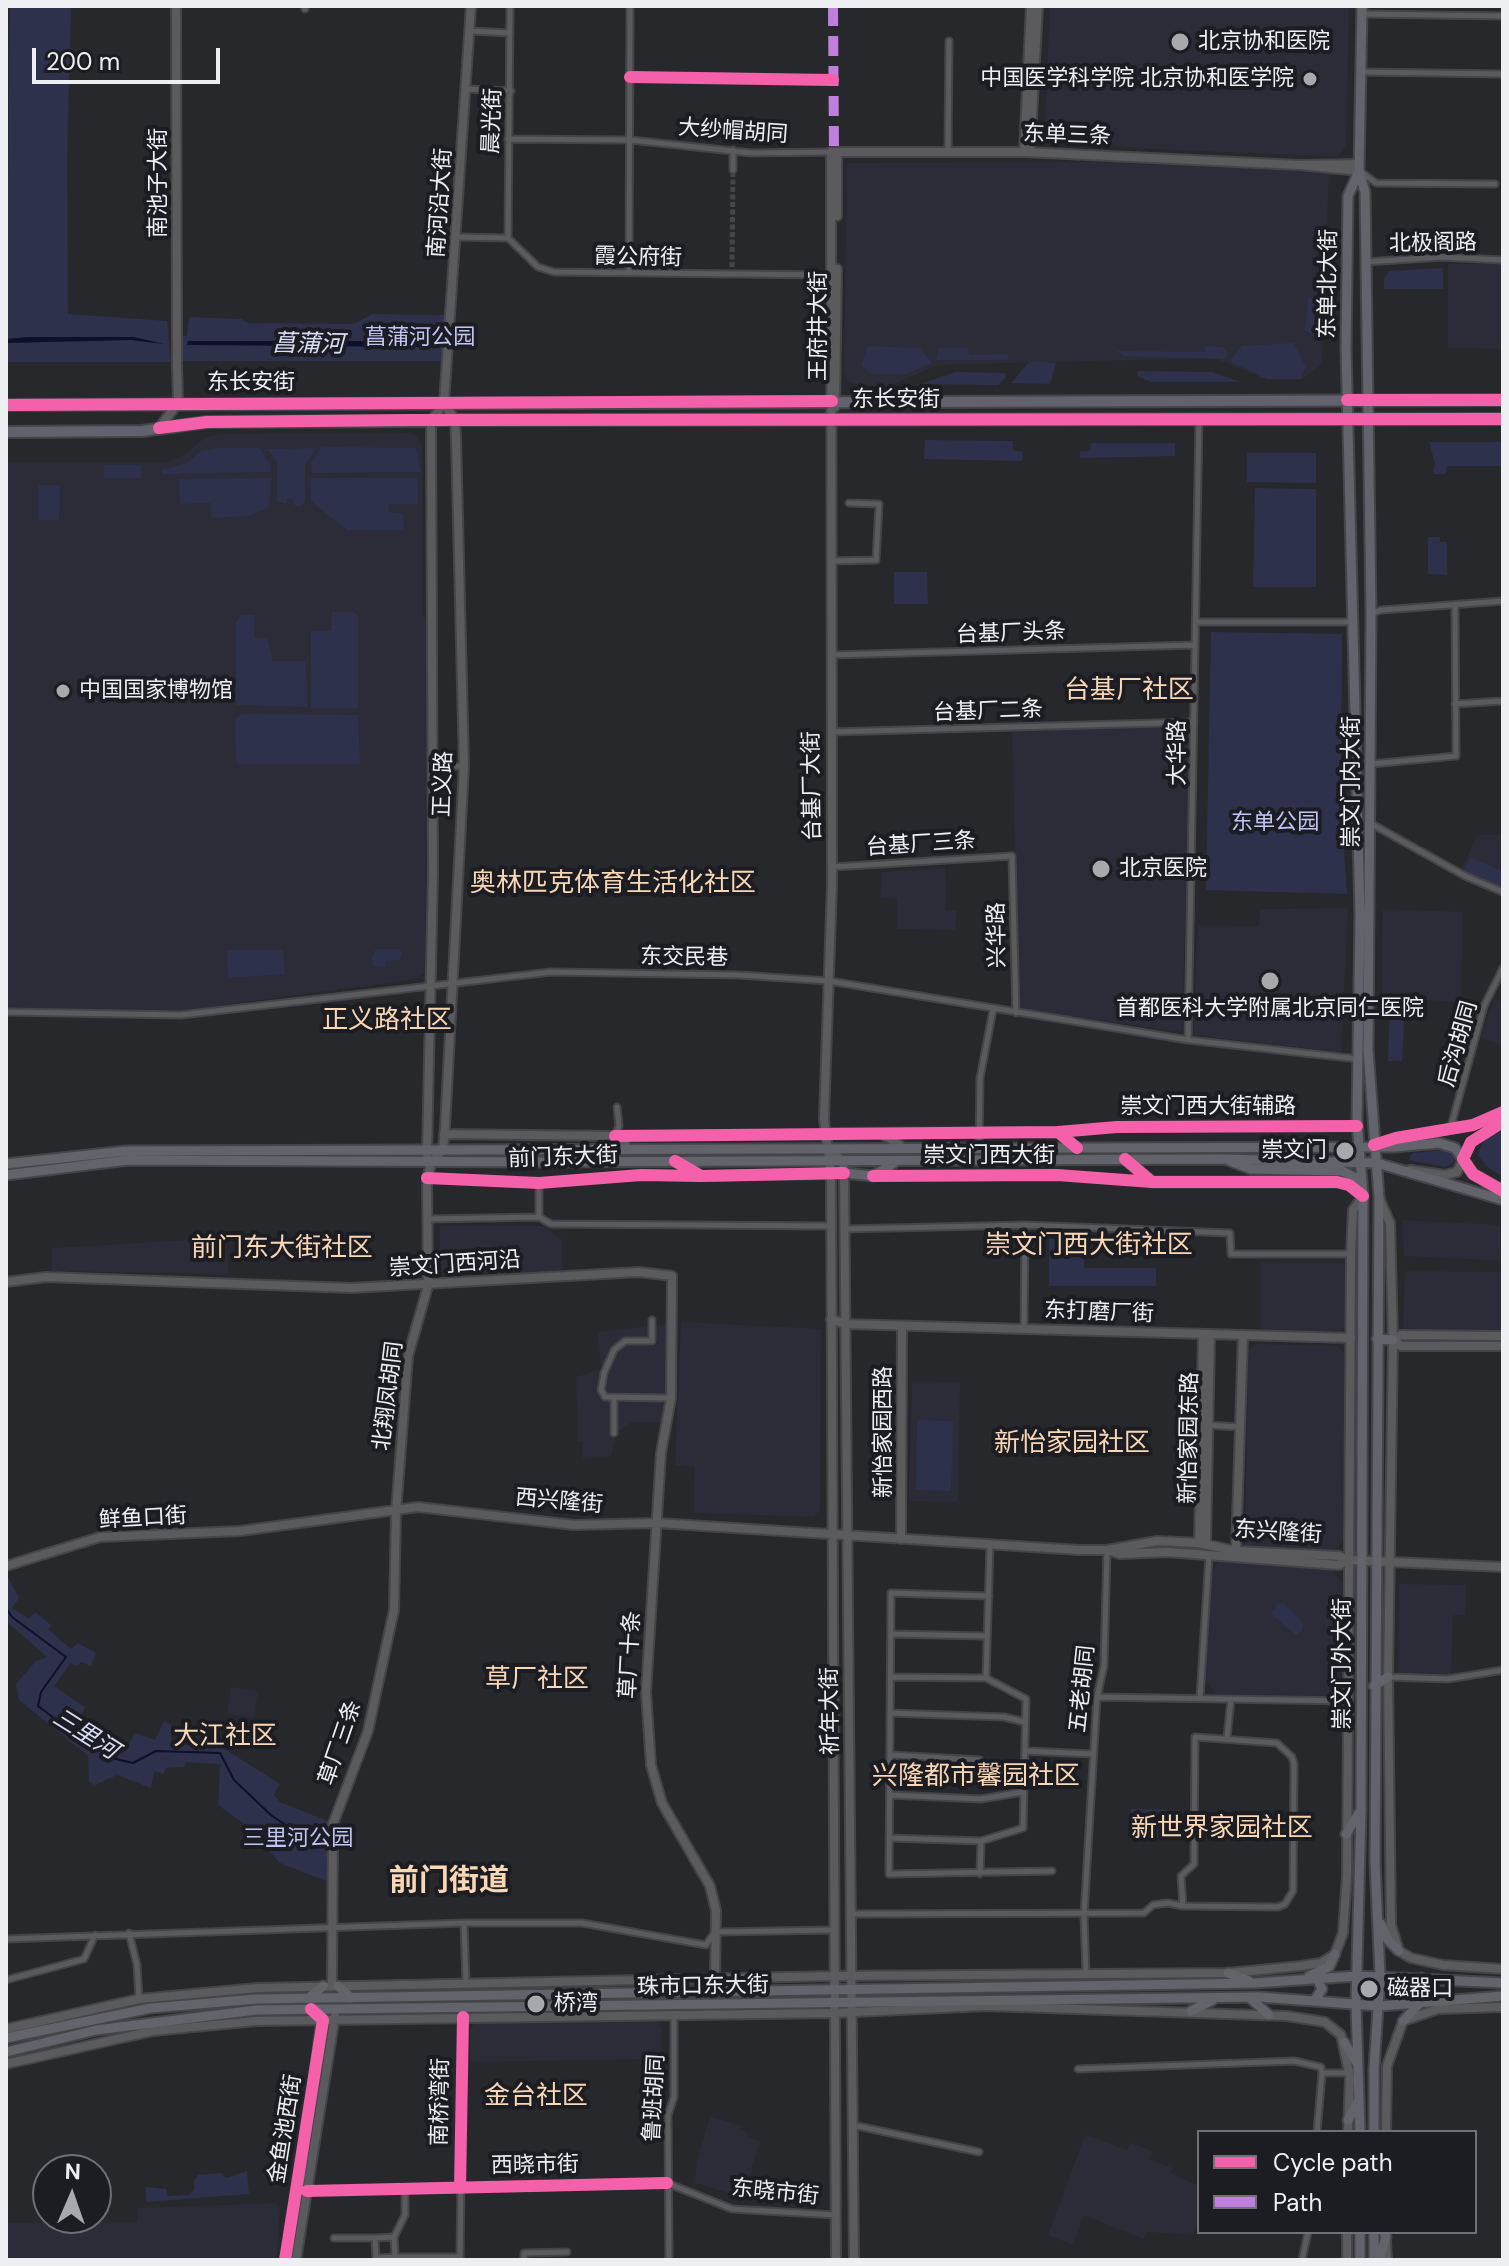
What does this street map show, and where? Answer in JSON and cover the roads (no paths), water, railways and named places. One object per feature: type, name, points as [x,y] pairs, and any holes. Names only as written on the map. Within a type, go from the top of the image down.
[{"type":"highway","name":"东长安街","points":[[6,405],[1503,400]]},
{"type":"highway","name":"东长安街","points":[[455,420],[1503,419]]},
{"type":"highway","name":"东长安街","points":[[6,432],[159,428],[207,422],[431,421]]},
{"type":"main road","name":"东单北大街","points":[[1362,10],[1359,167],[1365,192],[1366,418]]},
{"type":"main road","name":"东单北大街","points":[[1347,418],[1348,196],[1359,167]]},
{"type":"main road","name":"崇文门内大街","points":[[1347,418],[1360,915],[1360,1145]]},
{"type":"main road","name":"崇文门内大街","points":[[1366,418],[1371,613],[1368,1050],[1374,1145]]},
{"type":"main road","name":"东长安街","points":[[431,421],[455,420]]},
{"type":"main road","name":"崇文门西大街","points":[[829,1150],[1445,1144],[1455,1148],[1473,1174],[1503,1191]]},
{"type":"main road","name":"崇文门外大街","points":[[1360,1145],[1363,1196],[1361,1810],[1356,2004],[1360,2130]]},
{"type":"main road","name":"崇文门外大街","points":[[1374,1145],[1379,1197],[1374,1686],[1380,1976],[1374,2130]]},
{"type":"main road","name":"前门东大街","points":[[6,1164],[114,1152],[829,1150]]},
{"type":"main road","name":"崇文门西大街","points":[[830,1162],[1125,1159],[1361,1162],[1408,1170],[1503,1200]]},
{"type":"main road","points":[[1125,1159],[1152,1182],[1337,1182],[1349,1185],[1363,1196]]},
{"type":"main road","points":[[1221,1159],[1251,1169],[1342,1171],[1362,1181]]},
{"type":"main road","name":"前门东大街","points":[[6,1175],[128,1160],[830,1162]]},
{"type":"main road","points":[[844,1173],[873,1176],[897,1161]]},
{"type":"main road","points":[[1351,1338],[1363,1339]]},
{"type":"main road","points":[[1377,1339],[1393,1340]]},
{"type":"main road","points":[[1374,1686],[1388,1677]]},
{"type":"main road","points":[[1346,1834],[1361,1810]]},
{"type":"main road","points":[[1377,1911],[1388,1940],[1399,1951]]},
{"type":"main road","points":[[1360,1933],[1371,1938],[1379,1935]]},
{"type":"main road","points":[[1302,1980],[1329,1967],[1335,1954]]},
{"type":"main road","points":[[1228,1973],[1256,1983]]},
{"type":"main road","name":"珠市口东大街","points":[[6,2052],[152,2020],[256,2010],[834,2008],[851,2002],[1357,1976],[1500,1982]]},
{"type":"main road","points":[[1315,2000],[1322,1989],[1317,1978]]},
{"type":"main road","points":[[1403,2021],[1422,2001],[1415,1986],[1422,1978]]},
{"type":"main road","points":[[715,1979],[743,1993]]},
{"type":"main road","points":[[309,1998],[331,1986],[351,1998]]},
{"type":"main road","name":"珠市口东大街","points":[[6,2038],[151,2008],[205,2002],[309,1998],[834,1991],[851,2002],[1250,1998],[1380,2006],[1475,1998]]},
{"type":"main road","points":[[1475,1998],[1503,1996]]},
{"type":"main road","points":[[1191,2011],[1216,1998]]},
{"type":"main road","points":[[1250,1998],[1269,2015]]},
{"type":"main road","points":[[1475,1998],[1503,2005]]},
{"type":"main road","points":[[1357,2047],[1368,2039],[1378,2047]]},
{"type":"main road","points":[[1344,2042],[1358,2066]]},
{"type":"main road","points":[[1348,2120],[1360,2098]]},
{"type":"main road","points":[[1360,2234],[1360,2260]]},
{"type":"main road","points":[[1374,2234],[1377,2260]]},
{"type":"main road","points":[[1377,2260],[1385,2234]]},
{"type":"street","name":"南池子大街","points":[[176,6],[178,403]]},
{"type":"street","name":"南河沿大街","points":[[444,403],[468,89],[471,6]]},
{"type":"street","name":"晨光街","points":[[508,238],[510,6]]},
{"type":"street","points":[[629,273],[630,6]]},
{"type":"street","points":[[1027,152],[1031,6]]},
{"type":"street","points":[[1027,152],[1038,6]]},
{"type":"street","points":[[1362,10],[1503,16]]},
{"type":"street","points":[[470,31],[510,33]]},
{"type":"street","points":[[948,151],[949,41]]},
{"type":"street","points":[[1361,72],[1503,74]]},
{"type":"street","points":[[468,89],[511,91]]},
{"type":"street","name":"大纱帽胡同","points":[[508,139],[631,140],[733,150],[834,152]]},
{"type":"street","points":[[733,150],[733,170]]},
{"type":"street","name":"东单三条","points":[[834,152],[1027,152],[1359,167]]},
{"type":"street","name":"王府井大街","points":[[834,152],[831,275],[834,401]]},
{"type":"street","name":"王府井大街","points":[[829,421],[834,401],[834,152]]},
{"type":"street","points":[[1359,167],[1376,183],[1495,184]]},
{"type":"street","points":[[457,237],[508,238]]},
{"type":"street","name":"霞公府街","points":[[508,238],[544,270],[831,275]]},
{"type":"street","name":"北极阁路","points":[[1364,262],[1442,257],[1503,260]]},
{"type":"street","points":[[732,267],[733,275]]},
{"type":"street","points":[[159,428],[178,403]]},
{"type":"street","points":[[431,421],[444,403],[455,420]]},
{"type":"street","name":"大华路","points":[[1188,1040],[1199,419]]},
{"type":"street","name":"正义路","points":[[443,1150],[464,766],[455,420]]},
{"type":"street","name":"正义路","points":[[425,1150],[433,767],[431,421]]},
{"type":"street","name":"台基厂大街","points":[[829,421],[832,867],[826,1133],[830,1162]]},
{"type":"street","points":[[830,561],[876,560],[879,504],[849,503]]},
{"type":"street","points":[[1371,613],[1503,601]]},
{"type":"street","points":[[1370,764],[1456,756],[1455,607]]},
{"type":"street","points":[[1196,622],[1353,622]]},
{"type":"street","name":"台基厂头条","points":[[830,655],[1194,645]]},
{"type":"street","points":[[1455,704],[1503,701]]},
{"type":"street","name":"台基厂二条","points":[[830,732],[1194,722]]},
{"type":"street","points":[[433,767],[464,766]]},
{"type":"street","points":[[1370,823],[1465,876],[1503,892]]},
{"type":"street","name":"台基厂三条","points":[[832,867],[1012,856]]},
{"type":"street","name":"兴华路","points":[[1012,856],[1016,1013]]},
{"type":"street","name":"后沟胡同","points":[[1450,1131],[1484,1006],[1503,968]]},
{"type":"street","name":"东交民巷","points":[[6,1012],[181,1015],[551,972],[829,981],[1188,1040],[1358,1059]]},
{"type":"street","points":[[979,1148],[980,1078],[993,1010]]},
{"type":"street","points":[[615,1136],[619,1126],[617,1107]]},
{"type":"street","points":[[1374,1145],[1396,1138],[1450,1131],[1503,1112]]},
{"type":"street","points":[[1408,1170],[1457,1172],[1471,1142],[1503,1122]]},
{"type":"street","points":[[881,1132],[905,1149]]},
{"type":"street","points":[[826,1133],[1058,1132],[1077,1148]]},
{"type":"street","points":[[444,1134],[615,1136],[630,1150]]},
{"type":"street","points":[[494,1136],[518,1150]]},
{"type":"street","points":[[425,1150],[432,1161],[443,1150]]},
{"type":"street","points":[[829,1150],[843,1161]]},
{"type":"street","name":"北翔凤胡同","points":[[396,1512],[408,1356],[428,1286],[427,1178],[432,1161]]},
{"type":"street","points":[[675,1161],[701,1176],[844,1173]]},
{"type":"street","name":"祈年大街","points":[[843,1161],[854,2260]]},
{"type":"street","name":"祈年大街","points":[[830,1162],[836,2260]]},
{"type":"street","points":[[539,1183],[539,1217]]},
{"type":"street","name":"崇文门外大街","points":[[1335,1954],[1343,1933],[1346,1834],[1351,1254],[1353,1210],[1363,1196]]},
{"type":"street","name":"崇文门外大街","points":[[1379,1197],[1390,1223],[1393,1340],[1388,1677],[1389,1903],[1399,1951]]},
{"type":"street","points":[[427,1219],[539,1217],[551,1224],[831,1226]]},
{"type":"street","points":[[1024,1329],[1025,1225]]},
{"type":"street","points":[[844,1229],[1025,1225],[1230,1233],[1231,1254],[1351,1254]]},
{"type":"street","name":"崇文门西河沿","points":[[6,1282],[46,1277],[351,1288],[667,1273],[673,1280],[672,1317]]},
{"type":"street","name":"草厂十条","points":[[672,1317],[671,1398],[661,1453],[646,1692],[651,1765],[662,1803],[710,1886],[716,1911],[715,1979]]},
{"type":"street","name":"东打磨厂街","points":[[831,1319],[845,1324],[1351,1338]]},
{"type":"street","points":[[652,1320],[652,1341],[623,1342],[613,1352],[601,1386],[605,1397],[671,1398]]},
{"type":"street","name":"新怡家园西路","points":[[901,1539],[902,1326]]},
{"type":"street","name":"新怡家园东路","points":[[1203,1543],[1207,1334]]},
{"type":"street","points":[[1236,1551],[1243,1335]]},
{"type":"street","points":[[1503,1336],[1401,1335],[1393,1340],[1401,1346],[1503,1346]]},
{"type":"street","points":[[614,1397],[614,1433]]},
{"type":"street","points":[[1205,1425],[1241,1428]]},
{"type":"street","name":"西兴隆街","points":[[285,1526],[418,1507],[574,1525],[657,1523],[831,1534]]},
{"type":"street","name":"草厂三条","points":[[331,1986],[333,1824],[368,1731],[394,1610],[396,1512]]},
{"type":"street","name":"鲜鱼口街","points":[[6,1566],[100,1537],[219,1533],[285,1526]]},
{"type":"street","name":"东兴隆街","points":[[831,1534],[1107,1550],[1157,1541],[1203,1543],[1236,1551],[1339,1556],[1348,1560]]},
{"type":"street","points":[[986,1678],[990,1545]]},
{"type":"street","name":"东兴隆街","points":[[1107,1550],[1120,1554],[1209,1555],[1339,1565],[1348,1560]]},
{"type":"street","name":"五老胡同","points":[[1086,1975],[1084,1915],[1097,1697],[1104,1666],[1107,1550]]},
{"type":"street","points":[[1200,1697],[1209,1555]]},
{"type":"street","points":[[1348,1560],[1503,1567]]},
{"type":"street","points":[[989,1596],[891,1593],[889,1874],[1052,1871]]},
{"type":"street","points":[[891,1634],[986,1636]]},
{"type":"street","points":[[1388,1677],[1448,1679],[1503,1670]]},
{"type":"street","points":[[889,1838],[981,1841],[1023,1828],[1026,1699],[986,1678],[892,1677]]},
{"type":"street","points":[[1097,1697],[1347,1701]]},
{"type":"street","points":[[1227,1738],[1231,1699]]},
{"type":"street","points":[[890,1713],[1004,1717],[1025,1722]]},
{"type":"street","points":[[851,1914],[1144,1913],[1153,1905],[1168,1903],[1183,1906],[1278,1907],[1285,1904],[1293,1891],[1292,1757],[1276,1742],[1195,1737],[1194,1864],[1181,1876],[1183,1906]]},
{"type":"street","points":[[1025,1751],[1093,1754]]},
{"type":"street","points":[[891,1755],[980,1760]]},
{"type":"street","points":[[890,1795],[981,1799],[1023,1792]]},
{"type":"street","points":[[980,1874],[981,1841]]},
{"type":"street","points":[[464,1923],[466,1985]]},
{"type":"street","points":[[6,1939],[464,1923],[582,1923],[706,1945],[715,1932],[833,1930]]},
{"type":"street","points":[[129,1933],[137,1965],[139,1999]]},
{"type":"street","points":[[6,1980],[84,1959],[95,1935]]},
{"type":"street","points":[[1399,1951],[1424,1962],[1503,1969]]},
{"type":"street","name":"珠市口东大街","points":[[6,2029],[139,1999],[205,1991],[834,1976],[1228,1973],[1321,1963],[1335,1954]]},
{"type":"street","name":"珠市口东大街","points":[[851,2002],[1269,2015],[1325,2022],[1335,2029],[1344,2042]]},
{"type":"street","points":[[1386,2130],[1387,2066],[1403,2021],[1438,2009],[1503,2005]]},
{"type":"street","name":"珠市口东大街","points":[[6,2064],[119,2037],[205,2024],[834,2008]]},
{"type":"street","points":[[311,2009],[327,2020],[343,2009]]},
{"type":"street","name":"鲁班胡同","points":[[669,2260],[668,2115],[674,2097],[674,2014]]},
{"type":"street","name":"南桥湾街","points":[[460,2258],[463,2017]]},
{"type":"street","name":"金鱼池西街","points":[[296,2260],[327,2020]]},
{"type":"street","name":"金鱼池西街","points":[[285,2260],[327,2020]]},
{"type":"street","points":[[1344,2042],[1349,2073],[1348,2130]]},
{"type":"street","points":[[1078,2069],[1294,2061],[1321,2067],[1317,2130]]},
{"type":"street","points":[[1322,2073],[1349,2073]]},
{"type":"street","points":[[852,2125],[979,2152]]},
{"type":"street","name":"东晓市街","points":[[667,2183],[732,2209],[835,2215]]},
{"type":"street","name":"西晓市街","points":[[307,2191],[667,2183]]},
{"type":"street","points":[[395,2257],[394,2237],[405,2215],[405,2189]]},
{"type":"street","points":[[1302,2260],[1308,2234]]},
{"type":"street","points":[[1347,2234],[1347,2260]]},
{"type":"street","points":[[1385,2234],[1387,2260]]},
{"type":"street","points":[[334,2238],[394,2237]]},
{"type":"street","points":[[375,2238],[376,2259],[460,2258]]},
{"type":"street","points":[[524,2260],[524,2253],[567,2252]]},
{"type":"water","points":[[134,337],[164,344],[131,340],[6,343],[6,339]]},
{"type":"water","name":"菖蒲河","points":[[188,341],[397,341],[430,347],[187,345]]},
{"type":"waterway","name":"三里河","points":[[6,1608],[12,1617],[66,1657],[41,1692],[38,1706],[90,1745],[116,1759],[133,1763],[156,1751],[220,1753],[234,1780],[272,1816],[320,1847]]},
{"type":"tunnel","points":[[732,267],[733,170]]},
{"type":"place","name":"北京协和医院","points":[[1180,42]]},
{"type":"place","name":"中国医学科学院 北京协和医学院","points":[[1310,79]]},
{"type":"place","name":"中国国家博物馆","points":[[63,691]]},
{"type":"place","name":"北京医院","points":[[1101,869]]},
{"type":"place","name":"首都医科大学附属北京同仁医院","points":[[1270,981]]},
{"type":"place","name":"崇文门","points":[[1345,1151]]},
{"type":"place","name":"磁器口","points":[[1369,1989]]},
{"type":"place","name":"桥湾","points":[[536,2004]]},
{"type":"district","name":"台基厂社区","points":[[1129,691]]},
{"type":"district","name":"奥林匹克体育生活化社区","points":[[613,884]]},
{"type":"district","name":"正义路社区","points":[[387,1021]]},
{"type":"district","name":"崇文门西大街社区","points":[[1089,1246]]},
{"type":"district","name":"前门东大街社区","points":[[282,1249]]},
{"type":"district","name":"新怡家园社区","points":[[1072,1444]]},
{"type":"district","name":"草厂社区","points":[[537,1680]]},
{"type":"district","name":"大江社区","points":[[225,1737]]},
{"type":"district","name":"兴隆都市馨园社区","points":[[976,1777]]},
{"type":"district","name":"新世界家园社区","points":[[1222,1829]]},
{"type":"district","name":"前门街道","points":[[449,1882]]},
{"type":"district","name":"金台社区","points":[[536,2097]]},
{"type":"park label","name":"菖蒲河公园","points":[[420,338]]},
{"type":"park label","name":"东单公园","points":[[1275,823]]},
{"type":"park label","name":"三里河公园","points":[[298,1839]]}]
